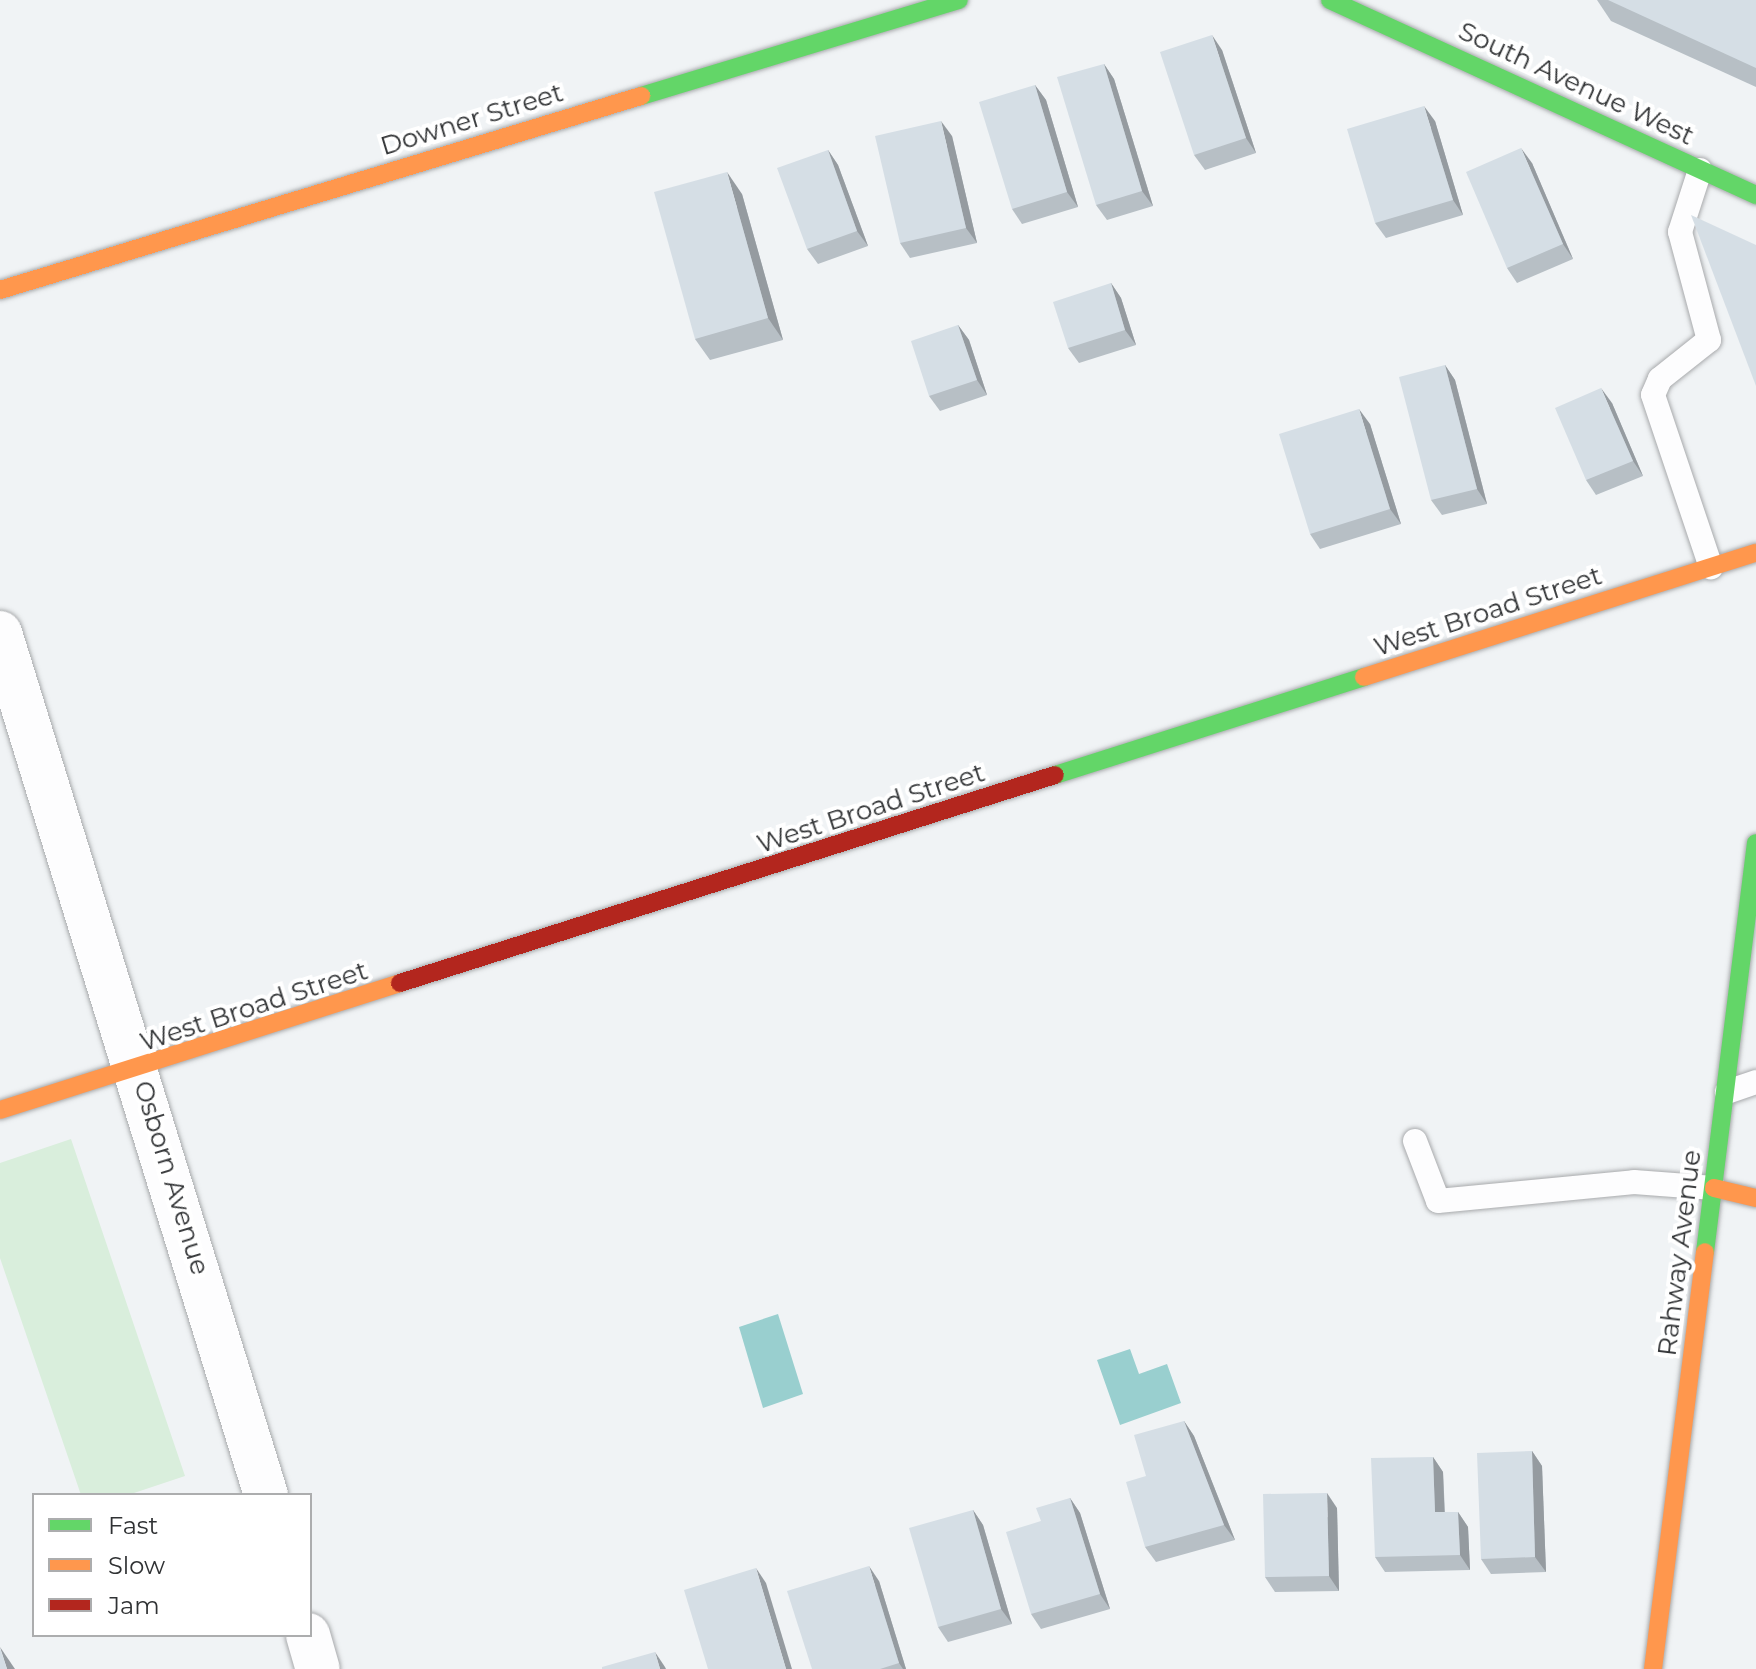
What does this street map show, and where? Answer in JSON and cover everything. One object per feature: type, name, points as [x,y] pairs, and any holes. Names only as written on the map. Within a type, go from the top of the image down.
[{"type":"street","name":"Downer Street","points":[[0,290],[959,0]]},
{"type":"street","name":"South Avenue West","points":[[1330,0],[1756,195]]},
{"type":"street","name":"West Broad Street","points":[[0,1110],[139,1071],[1756,553]]},
{"type":"street","name":"Osborn Avenue","points":[[0,633],[139,1071],[265,1493]]},
{"type":"street","name":"Rahway Avenue","points":[[1653,1669],[1756,843]]},
{"type":"street","points":[[1714,1188],[1756,1198]]},
{"type":"street","points":[[309,1637],[318,1669]]},
{"type":"lane","points":[[1700,170],[1680,232],[1709,340],[1660,379],[1653,395],[1711,567]]},
{"type":"lane","points":[[1727,1092],[1756,1082]]},
{"type":"lane","points":[[1415,1141],[1438,1201],[1634,1182],[1714,1188]]},
{"type":"green space","points":[[71,1139],[185,1476],[134,1493],[80,1493],[0,1258],[0,1163]]},
{"type":"water","points":[[778,1314],[803,1394],[763,1408],[739,1327]]},
{"type":"water","points":[[1130,1349],[1139,1374],[1167,1364],[1181,1403],[1120,1425],[1097,1360]]},
{"type":"building","points":[[1608,0],[1756,0],[1756,68]]},
{"type":"building","points":[[1212,35],[1246,138],[1194,155],[1160,52]]},
{"type":"building","points":[[1104,64],[1142,191],[1096,205],[1057,77]]},
{"type":"building","points":[[1035,85],[1067,192],[1012,209],[979,102]]},
{"type":"building","points":[[1424,106],[1453,200],[1375,223],[1347,129]]},
{"type":"building","points":[[941,121],[966,228],[900,243],[875,136]]},
{"type":"building","points":[[1521,148],[1563,244],[1507,268],[1466,172]]},
{"type":"building","points":[[828,150],[857,231],[807,249],[777,168]]},
{"type":"building","points":[[727,172],[768,318],[695,339],[654,192]]},
{"type":"building","points":[[1691,215],[1756,245],[1756,386]]},
{"type":"building","points":[[1111,283],[1125,330],[1068,348],[1053,302]]},
{"type":"building","points":[[958,325],[977,380],[929,396],[911,341]]},
{"type":"building","points":[[1445,365],[1477,489],[1431,500],[1399,377]]},
{"type":"building","points":[[1601,388],[1633,461],[1586,480],[1555,408]]},
{"type":"building","points":[[1359,409],[1390,509],[1310,534],[1279,434]]},
{"type":"building","points":[[1184,1421],[1224,1525],[1145,1547],[1126,1482],[1146,1476],[1134,1435]]},
{"type":"building","points":[[1532,1451],[1535,1557],[1481,1559],[1477,1453]]},
{"type":"building","points":[[1433,1457],[1435,1512],[1458,1512],[1460,1555],[1375,1557],[1371,1458]]},
{"type":"building","points":[[1327,1493],[1329,1576],[1265,1577],[1263,1494]]},
{"type":"building","points":[[1070,1498],[1100,1594],[1031,1614],[1006,1532],[1041,1521],[1036,1508]]},
{"type":"building","points":[[973,1510],[1001,1609],[938,1627],[909,1528]]},
{"type":"building","points":[[869,1566],[899,1663],[880,1669],[812,1669],[787,1591]]},
{"type":"building","points":[[756,1568],[786,1669],[708,1669],[684,1590]]},
{"type":"building","points":[[0,1648],[7,1669],[0,1669]]},
{"type":"building","points":[[655,1652],[660,1669],[602,1669],[602,1667]]},
{"type":"traffic: fast","points":[[641,96],[959,0]]},
{"type":"traffic: fast","points":[[1330,0],[1756,195]]},
{"type":"traffic: fast","points":[[1055,775],[1364,677]]},
{"type":"traffic: fast","points":[[1705,1252],[1756,843]]},
{"type":"traffic: slow","points":[[0,290],[641,96]]},
{"type":"traffic: slow","points":[[1364,677],[1756,553]]},
{"type":"traffic: slow","points":[[0,1110],[400,983]]},
{"type":"traffic: slow","points":[[1714,1188],[1756,1198]]},
{"type":"traffic: slow","points":[[1653,1669],[1705,1252]]},
{"type":"traffic: jam","points":[[400,983],[1055,775]]}]
